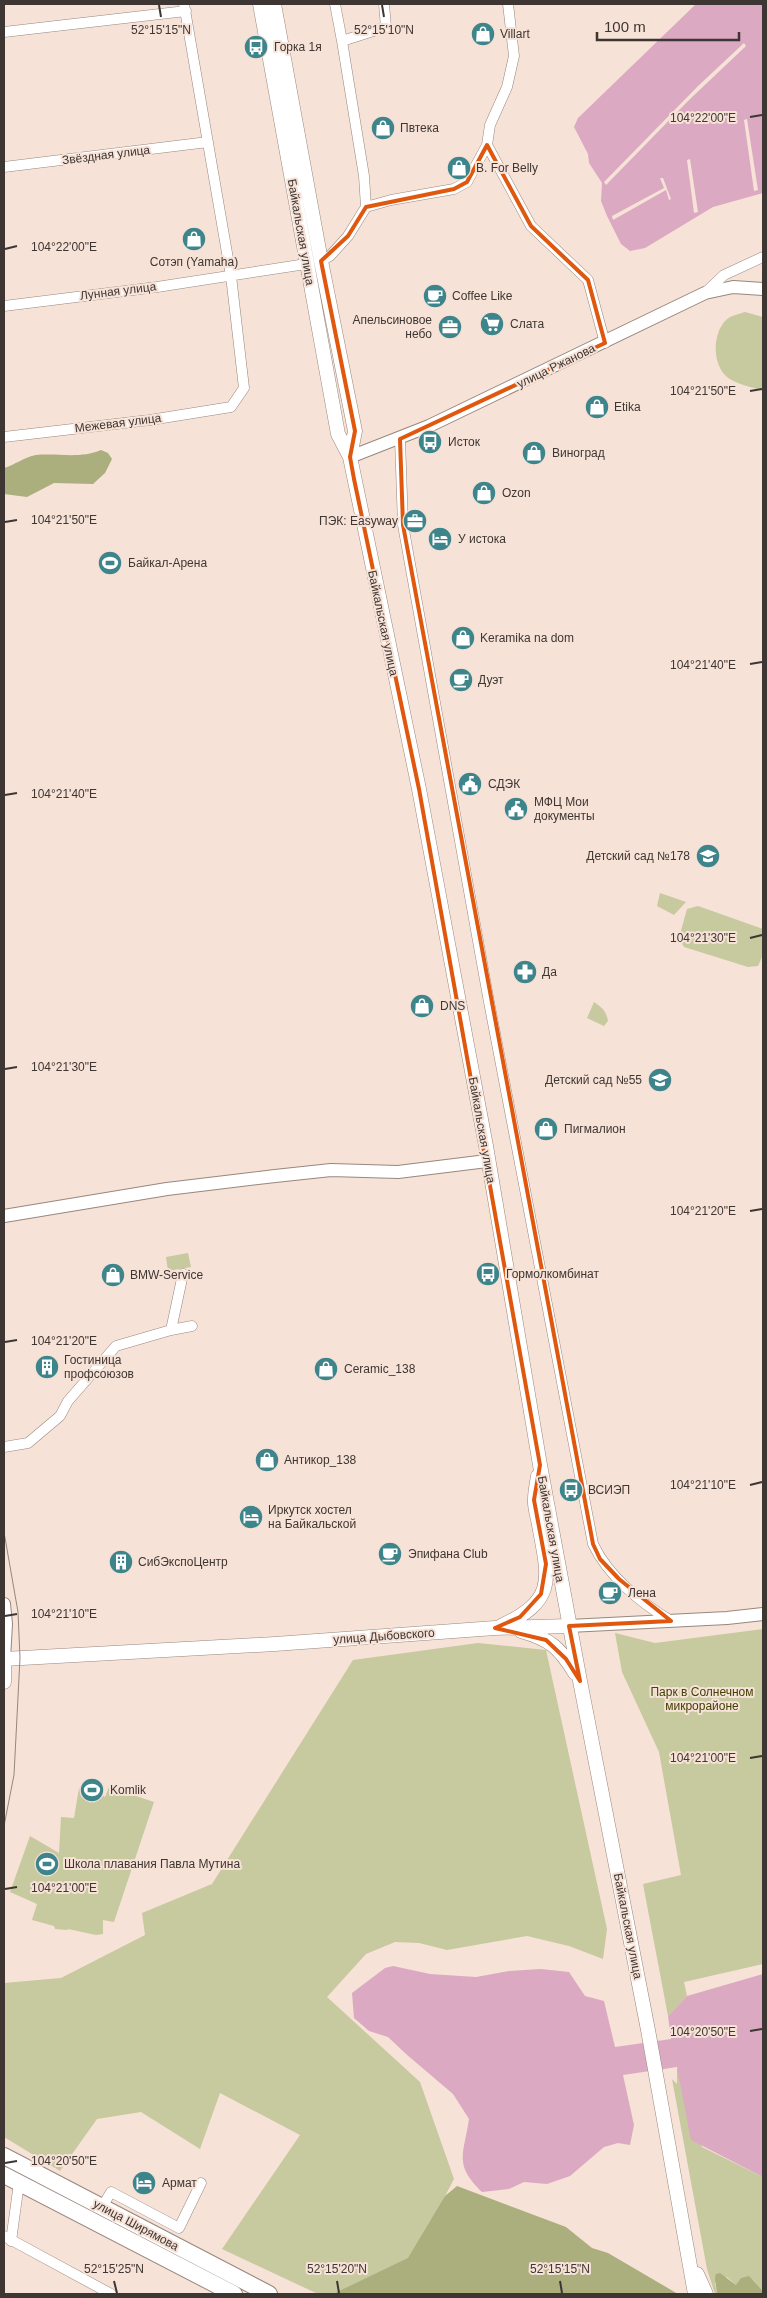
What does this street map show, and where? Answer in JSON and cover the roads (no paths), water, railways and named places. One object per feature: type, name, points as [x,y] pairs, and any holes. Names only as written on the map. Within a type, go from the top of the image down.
[{"type":"main road","name":"Байкальская улица","points":[[260,4],[338,434],[350,457],[419,789],[488,1161],[569,1626],[686,2232]]},
{"type":"main road","name":"Байкальская улица","points":[[274,4],[321,261],[355,431],[350,457]]},
{"type":"main road","points":[[502,1628],[532,1608],[542,1594],[546,1580],[546,1564],[534,1500],[540,1465]]},
{"type":"main road","name":"улица Дыбовского","points":[[4,1659],[275,1644],[502,1628],[569,1626]]},
{"type":"main road","points":[[502,1628],[539,1637],[554,1645],[566,1659],[580,1681]]},
{"type":"main road","points":[[4,1659],[4,1682]]},
{"type":"main road","name":"улица Ширямова","points":[[5,2159],[269,2294]]},
{"type":"main road","name":"улица Ширямова","points":[[4,2175],[234,2294]]},
{"type":"main road","points":[[686,2232],[695,2294]]},
{"type":"main road","points":[[686,2232],[695,2267],[706,2294]]},
{"type":"street","points":[[321,261],[330,256],[348,236],[366,207],[364,176],[335,4]]},
{"type":"street","points":[[342,41],[386,27],[384,4]]},
{"type":"street","points":[[366,207],[391,200],[454,189],[467,182],[487,145],[490,125],[507,87],[514,56],[508,4]]},
{"type":"street","points":[[4,32],[185,7],[231,276]]},
{"type":"street","name":"Звёздная улица","points":[[4,167],[208,142]]},
{"type":"street","points":[[487,145],[531,226],[588,280],[605,343]]},
{"type":"street","points":[[705,293],[724,275],[762,255]]},
{"type":"street","name":"Лунная улица","points":[[4,306],[231,276],[306,264]]},
{"type":"street","name":"Межевая улица","points":[[4,437],[150,420],[231,407],[244,388],[231,276]]},
{"type":"street","name":"улица Ржанова","points":[[350,457],[400,439],[605,343],[705,293],[733,287],[763,289]]},
{"type":"street","points":[[400,439],[402,525],[489,1002],[593,1544],[600,1559],[619,1579],[651,1610],[671,1621]]},
{"type":"street","points":[[4,1216],[167,1189],[274,1176],[331,1170],[398,1172],[488,1161]]},
{"type":"street","points":[[171,1330],[183,1274]]},
{"type":"street","points":[[4,1447],[28,1443],[60,1416],[68,1401],[116,1346],[192,1326]]},
{"type":"street","points":[[4,1604],[6,1624],[4,1659]]},
{"type":"street","name":"улица Дыбовского","points":[[569,1626],[763,1614]]},
{"type":"street","points":[[19,2183],[7,2238],[111,2294]]},
{"type":"street","points":[[102,2207],[111,2192],[179,2228],[201,2183]]},
{"type":"tram line","points":[[4,1532],[18,1612],[20,1658],[14,1775],[4,1826]]},
{"type":"place","name":"Villart","points":[[483,34]]},
{"type":"place","name":"Горка 1я","points":[[256,47]]},
{"type":"place","name":"Пвтека","points":[[383,128]]},
{"type":"place","name":"B. For Belly","points":[[459,168]]},
{"type":"place","name":"Сотэп (Yamaha)","points":[[194,239]]},
{"type":"place","name":"Coffee Like","points":[[435,296]]},
{"type":"place","name":"Слата","points":[[492,324]]},
{"type":"place","name":"Апельсиновое небо","points":[[450,327]]},
{"type":"place","name":"Etika","points":[[597,407]]},
{"type":"place","name":"Исток","points":[[430,442]]},
{"type":"place","name":"Виноград","points":[[534,453]]},
{"type":"place","name":"Ozon","points":[[484,493]]},
{"type":"place","name":"ПЭК: Easyway","points":[[415,521]]},
{"type":"place","name":"У истока","points":[[440,539]]},
{"type":"place","name":"Байкал-Арена","points":[[110,563]]},
{"type":"place","name":"Keramika na dom","points":[[463,638]]},
{"type":"place","name":"Дуэт","points":[[461,680]]},
{"type":"place","name":"СДЭК","points":[[470,784]]},
{"type":"place","name":"МФЦ Мои документы","points":[[516,809]]},
{"type":"place","name":"Детский сад №178","points":[[708,856]]},
{"type":"place","name":"Да","points":[[525,972]]},
{"type":"place","name":"DNS","points":[[422,1006]]},
{"type":"place","name":"Детский сад №55","points":[[660,1080]]},
{"type":"place","name":"Пигмалион","points":[[546,1129]]},
{"type":"place","name":"Гормолкомбинат","points":[[488,1274]]},
{"type":"place","name":"BMW-Service","points":[[113,1275]]},
{"type":"place","name":"Гостиница профсоюзов","points":[[47,1367]]},
{"type":"place","name":"Сeramic_138","points":[[326,1369]]},
{"type":"place","name":"Антикор_138","points":[[267,1460]]},
{"type":"place","name":"ВСИЭП","points":[[571,1490]]},
{"type":"place","name":"Иркутск хостел на Байкальской","points":[[251,1517]]},
{"type":"place","name":"Эпифана Club","points":[[390,1554]]},
{"type":"place","name":"СибЭкспоЦентр","points":[[121,1562]]},
{"type":"place","name":"Лена","points":[[610,1593]]},
{"type":"place","name":"Komlik","points":[[92,1790]]},
{"type":"place","name":"Школа плавания Павла Мутина","points":[[47,1864]]},
{"type":"place","name":"Армат","points":[[144,2183]]},
{"type":"park label","name":"Парк в Солнечном микрорайоне","points":[[702,1699]]}]
